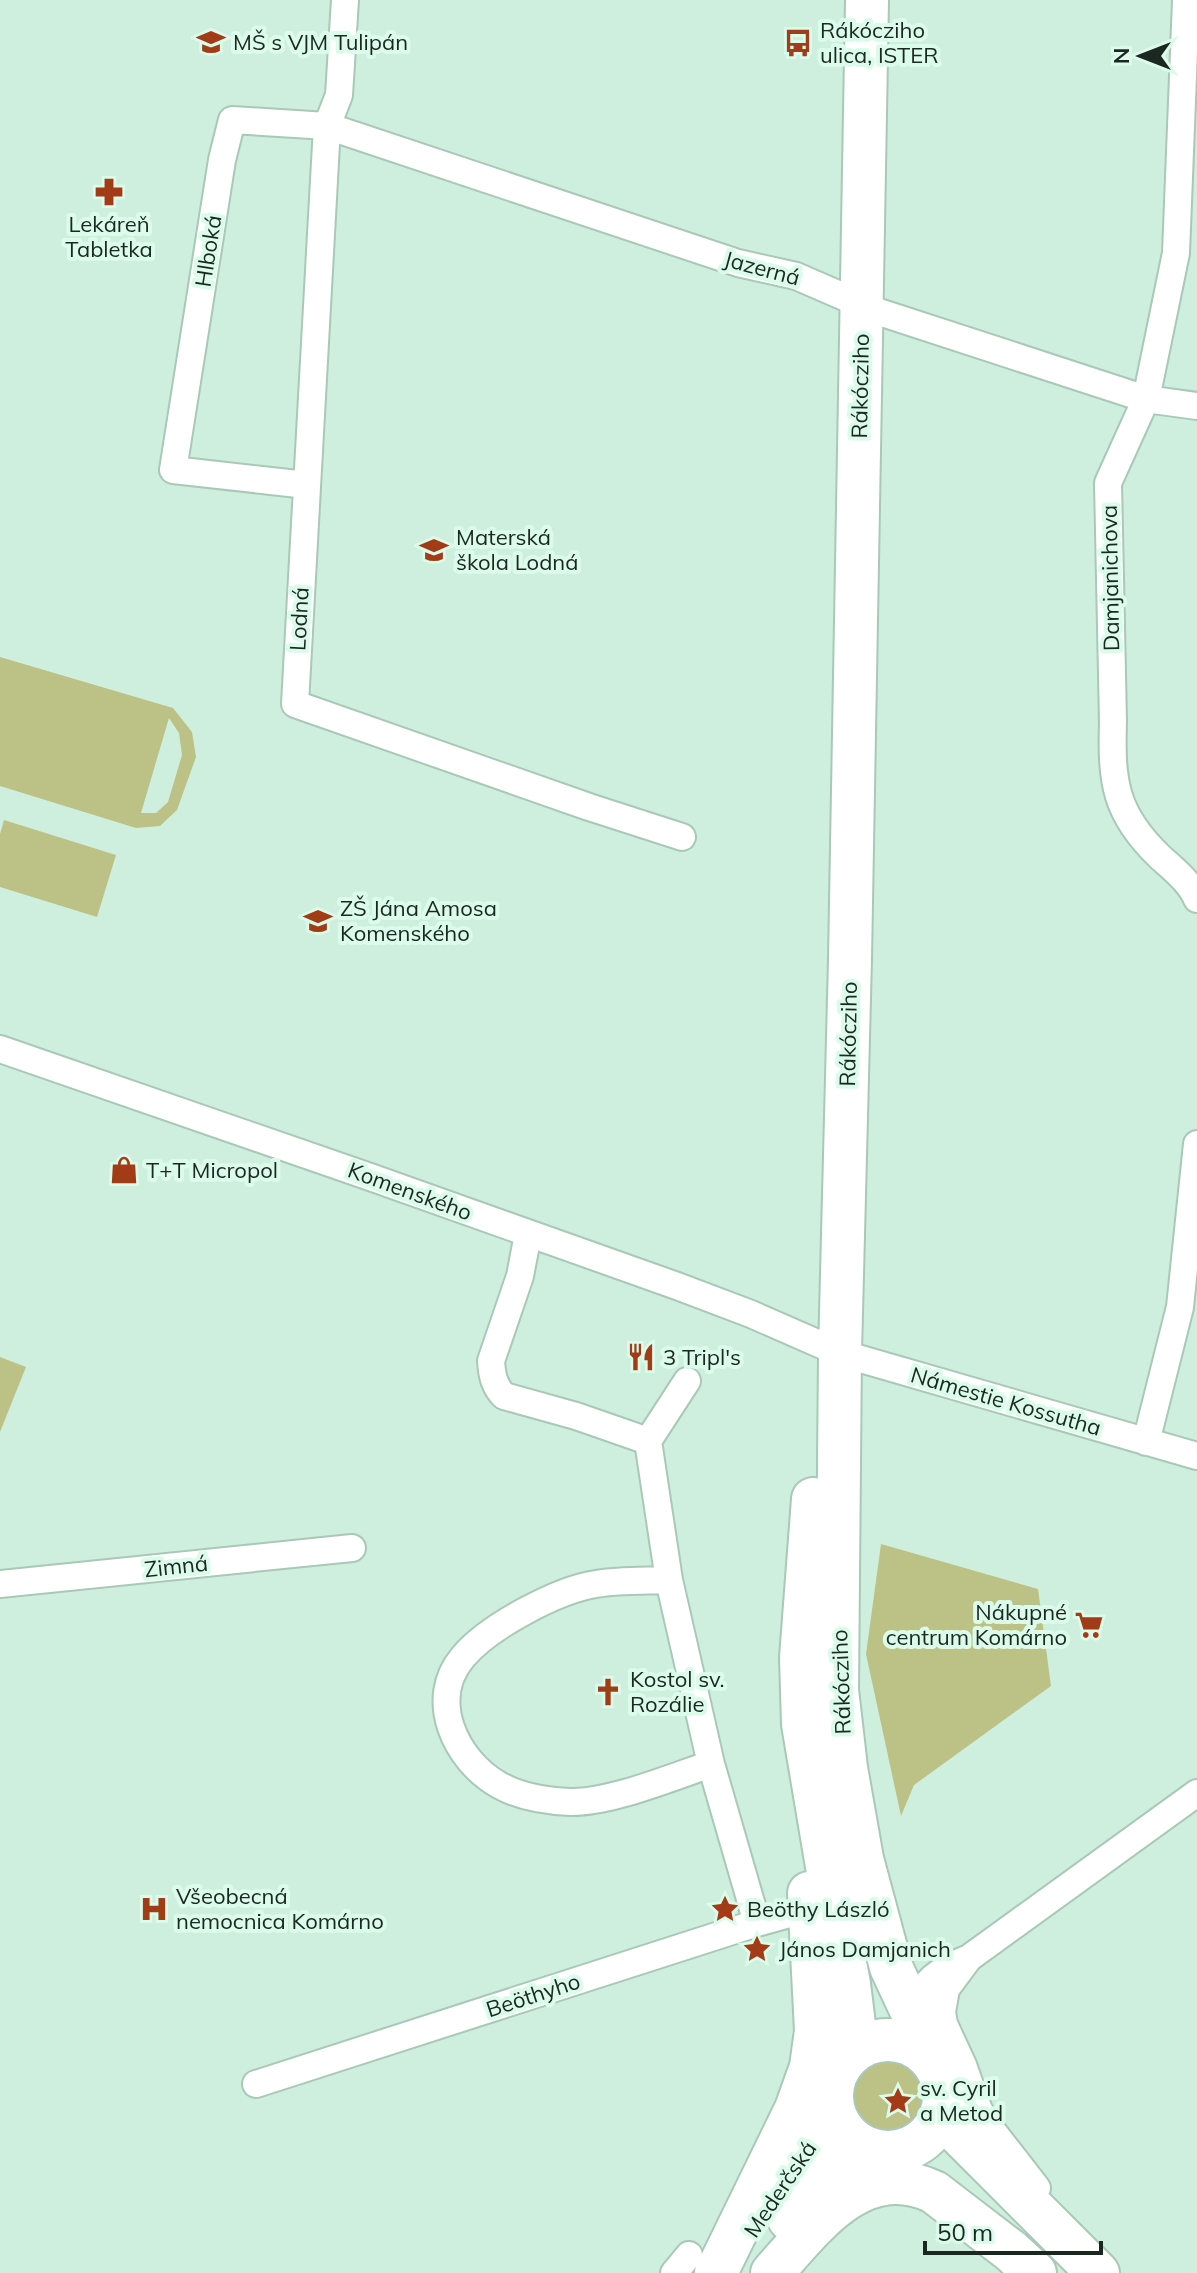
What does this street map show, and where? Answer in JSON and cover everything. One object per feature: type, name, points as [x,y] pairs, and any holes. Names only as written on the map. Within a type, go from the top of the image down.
[{"type":"main road","name":"Rákócziho","points":[[840,0],[848,299],[850,943],[828,1348],[801,1658],[803,1724],[849,1984],[857,2049]]},
{"type":"main road","name":"Rákócziho","points":[[848,299],[867,0]]},
{"type":"main road","name":"Rákócziho","points":[[828,1348],[837,1690],[846,1768],[862,1859],[891,1967],[927,2055]]},
{"type":"main road","points":[[700,2268],[796,2109],[811,2067],[816,2031],[811,1908],[799,1786],[803,1724]]},
{"type":"main road","points":[[893,2040],[908,2043],[927,2055],[944,2087],[930,2130],[905,2149],[890,2152],[875,2151],[850,2137],[841,2127],[832,2101],[836,2075],[844,2061],[870,2042],[893,2040]]},
{"type":"main road","name":"Mederčská","points":[[700,2268],[812,2146],[832,2101]]},
{"type":"main road","points":[[930,2130],[1100,2273]]},
{"type":"main road","points":[[930,2130],[947,2166],[1042,2273]]},
{"type":"main road","name":"Mederčská","points":[[753,2273],[781,2229],[833,2168],[861,2145]]},
{"type":"main road","points":[[772,2273],[815,2225],[849,2196],[870,2186],[895,2182],[921,2186],[934,2192],[1035,2273]]},
{"type":"street","points":[[327,126],[339,95],[345,0]]},
{"type":"street","name":"Damjanichova","points":[[1186,0],[1186,252],[1146,399],[1108,483],[1111,760],[1115,786],[1135,831],[1182,877],[1197,899]]},
{"type":"street","name":"Hlboká","points":[[307,485],[173,470],[222,160],[232,120],[327,126]]},
{"type":"street","name":"Jazerná","points":[[327,126],[738,263],[796,276],[848,299],[1146,399],[1197,406]]},
{"type":"street","name":"Lodná","points":[[327,126],[295,704],[682,837]]},
{"type":"street","name":"Komenského","points":[[0,1049],[677,1286],[828,1348]]},
{"type":"street","points":[[1146,1442],[1180,1307],[1197,1144]]},
{"type":"street","points":[[528,1234],[520,1276],[491,1361],[496,1388],[504,1396],[648,1441]]},
{"type":"street","name":"Námestie Kossutha","points":[[828,1348],[1197,1456]]},
{"type":"street","points":[[687,1381],[648,1441],[669,1580],[711,1764],[757,1923]]},
{"type":"street","name":"Zimná","points":[[0,1584],[352,1548]]},
{"type":"street","points":[[669,1580],[595,1584],[569,1591],[508,1621],[472,1648],[456,1667],[447,1685],[447,1714],[464,1755],[482,1774],[500,1786],[523,1795],[572,1802],[595,1800],[711,1764]]},
{"type":"street","points":[[912,2012],[916,1999],[944,1968],[969,1958],[1197,1793]]},
{"type":"street","name":"Beöthyho","points":[[256,2084],[811,1908]]},
{"type":"street","points":[[969,1958],[946,1989],[942,2012],[973,2098],[988,2125],[1100,2273]]},
{"type":"green space","points":[[0,657],[173,708],[192,732],[196,757],[177,810],[160,826],[136,828],[0,786]],"holes":[[[169,718],[179,733],[182,755],[168,802],[156,813],[141,813]]]},
{"type":"green space","points":[[4,820],[116,855],[97,917],[0,887],[0,834]]},
{"type":"green space","points":[[0,1357],[26,1367],[0,1432]]},
{"type":"green space","points":[[881,1544],[1038,1589],[1051,1686],[914,1785],[901,1816],[866,1654]]},
{"type":"green space","points":[[887,2051],[905,2054],[920,2064],[930,2079],[933,2097],[930,2115],[920,2130],[905,2140],[887,2143],[869,2140],[854,2130],[844,2115],[841,2097],[844,2079],[854,2064],[869,2054]]},
{"type":"place","name":"MŠ s VJM Tulipán","points":[[211,42]]},
{"type":"place","name":"Rákócziho ulica, ISTER","points":[[798,43]]},
{"type":"place","name":"Lekáreň Tabletka","points":[[109,192]]},
{"type":"place","name":"Materská škola Lodná","points":[[434,550]]},
{"type":"place","name":"ZŠ Jána Amosa Komenského","points":[[318,921]]},
{"type":"place","name":"T+T Micropol","points":[[124,1170]]},
{"type":"place","name":"3 Tripl's","points":[[641,1357]]},
{"type":"place","name":"Nákupné centrum Komárno","points":[[1089,1625]]},
{"type":"place","name":"Kostol sv. Rozálie","points":[[608,1692]]},
{"type":"place","name":"Všeobecná nemocnica Komárno","points":[[154,1909]]},
{"type":"place","name":"Beöthy László","points":[[725,1909]]},
{"type":"place","name":"János Damjanich","points":[[757,1949]]},
{"type":"place","name":"sv. Cyril a Metod","points":[[898,2101]]}]
